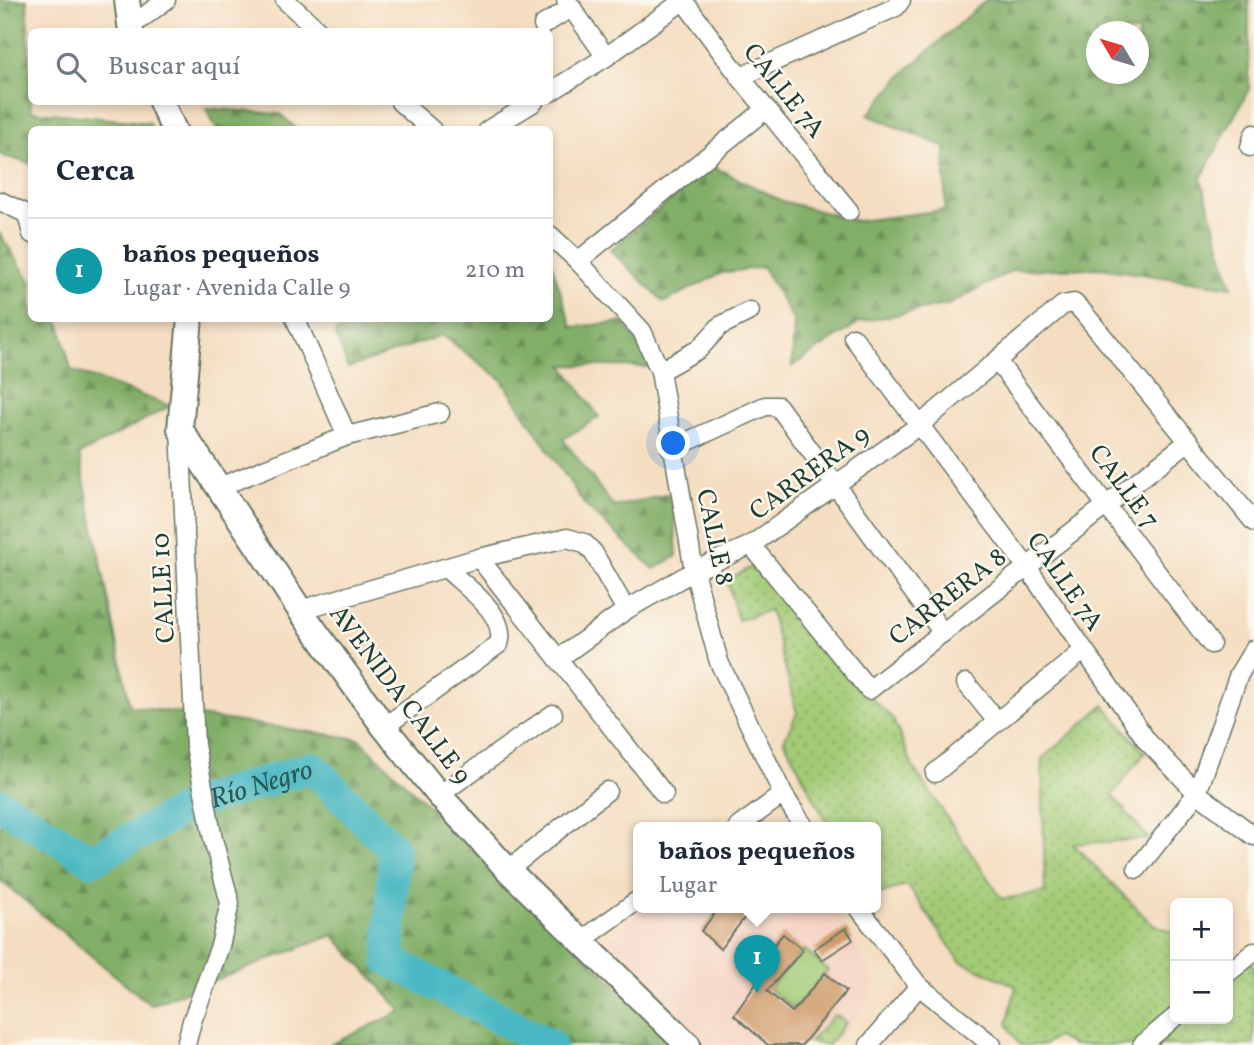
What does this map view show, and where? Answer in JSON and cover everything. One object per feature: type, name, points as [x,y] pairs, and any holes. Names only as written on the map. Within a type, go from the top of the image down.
[{"type":"street","points":[[127,0],[131,28]]},
{"type":"street","points":[[132,28],[166,0]]},
{"type":"street","points":[[285,0],[316,28]]},
{"type":"street","points":[[553,90],[606,57],[683,0]]},
{"type":"street","name":"CALLE 7A","points":[[683,0],[740,77],[849,211]]},
{"type":"street","points":[[740,77],[897,7],[901,0]]},
{"type":"street","points":[[543,25],[569,4],[606,57]]},
{"type":"street","points":[[162,105],[172,126]]},
{"type":"street","points":[[403,105],[427,126]]},
{"type":"street","points":[[495,126],[529,105]]},
{"type":"street","points":[[578,261],[766,109]]},
{"type":"street","points":[[0,201],[27,214],[28,218]]},
{"type":"street","name":"CALLE 8","points":[[553,238],[642,331],[660,371],[671,449],[694,571],[719,662],[783,794],[801,822]]},
{"type":"street","name":"CARRERA 9","points":[[558,659],[626,610],[694,571],[751,545],[834,487],[921,424],[1063,305],[1074,303],[1189,441]]},
{"type":"street","points":[[660,371],[699,349],[720,326],[750,311]]},
{"type":"street","points":[[180,429],[195,322]]},
{"type":"street","points":[[297,322],[347,436]]},
{"type":"street","name":"CALLE 7A","points":[[853,337],[1027,567],[1147,741],[1197,793],[1254,836]]},
{"type":"street","name":"CALLE 7","points":[[997,361],[1211,643]]},
{"type":"street","points":[[671,449],[765,406],[778,406],[834,487],[943,633]]},
{"type":"street","points":[[219,487],[347,436],[440,412]]},
{"type":"street","name":"AVENIDA CALLE 9","points":[[180,429],[300,610],[384,727],[439,795],[508,870],[688,1045]]},
{"type":"street","name":"CALLE 10","points":[[180,429],[195,745],[213,839],[230,903],[220,946],[192,1021],[186,1045]]},
{"type":"street","points":[[1189,441],[1254,522]]},
{"type":"street","name":"CARRERA 8","points":[[751,545],[869,690],[1189,441]]},
{"type":"street","points":[[300,610],[479,558],[567,538],[584,543],[593,552],[626,610]]},
{"type":"street","points":[[479,558],[664,794]]},
{"type":"street","points":[[384,727],[499,644],[503,632],[497,618],[446,568]]},
{"type":"street","points":[[1137,869],[1197,793],[1239,674],[1254,649]]},
{"type":"street","points":[[935,773],[1083,651]]},
{"type":"street","points":[[966,683],[996,720]]},
{"type":"street","points":[[439,795],[553,714]]},
{"type":"street","points":[[508,870],[607,791]]},
{"type":"street","points":[[745,822],[783,794]]},
{"type":"street","points":[[581,941],[633,904]]},
{"type":"street","points":[[863,913],[919,986],[992,1045]]},
{"type":"street","points":[[1233,969],[1254,951]]},
{"type":"street","points":[[869,1045],[919,986]]},
{"type":"street","points":[[1142,1045],[1170,1021]]},
{"type":"shaded area","points":[[639,913],[837,913],[875,980],[874,994],[835,1045],[705,1045],[603,946]]},
{"type":"green space","points":[[0,0],[27,0],[28,105],[31,105],[31,111],[150,123],[150,126],[28,126],[28,163],[0,155]]},
{"type":"green space","points":[[986,0],[1249,0],[1249,89],[1201,178],[1232,287],[1100,268],[1013,270],[950,304],[860,322],[792,366],[794,322],[763,267],[722,273],[664,302],[610,250],[712,166],[782,201],[857,221],[945,210],[945,147],[868,115],[905,72]]},
{"type":"green space","points":[[206,108],[280,114],[294,126],[215,126]]},
{"type":"green space","points":[[0,234],[28,277],[28,322],[58,322],[71,370],[170,406],[79,455],[130,706],[359,739],[678,1045],[330,1045],[402,1011],[333,935],[151,1005],[0,880]]},
{"type":"green space","points":[[553,268],[572,327],[624,322],[653,367],[563,365],[599,417],[563,439],[614,507],[673,493],[677,556],[654,569],[585,505],[501,379],[442,335],[348,368],[335,333],[358,322],[553,322]]},
{"type":"green space","points":[[761,562],[847,673],[893,719],[913,767],[1002,899],[1045,892],[1042,759],[1104,705],[1145,753],[1112,795],[1149,839],[1073,844],[1151,923],[1170,931],[1170,1024],[1233,1024],[1233,957],[1254,965],[1254,1045],[1072,1045],[1057,1037],[1043,1045],[1020,1045],[1007,1024],[1016,986],[960,961],[907,885],[881,893],[881,822],[826,822],[784,740],[797,713],[770,610],[738,620],[727,580]]},
{"type":"green space","points":[[804,949],[828,970],[794,1009],[769,989]]},
{"type":"green space","points":[[835,1014],[846,1023],[828,1045],[809,1042]]},
{"type":"building","points":[[715,913],[748,913],[720,949],[701,931]]},
{"type":"building","points":[[846,928],[853,940],[822,960],[814,949]]},
{"type":"building","points":[[783,934],[803,950],[767,991],[792,1012],[825,973],[846,991],[802,1045],[768,1045],[734,1015],[758,981],[749,974]]},
{"type":"waterway","name":"Río Negro","points":[[0,804],[92,860],[193,804],[312,767],[394,850],[389,960],[550,1045]]},
{"type":"place","name":"baños pequeños","points":[[757,993]]}]
